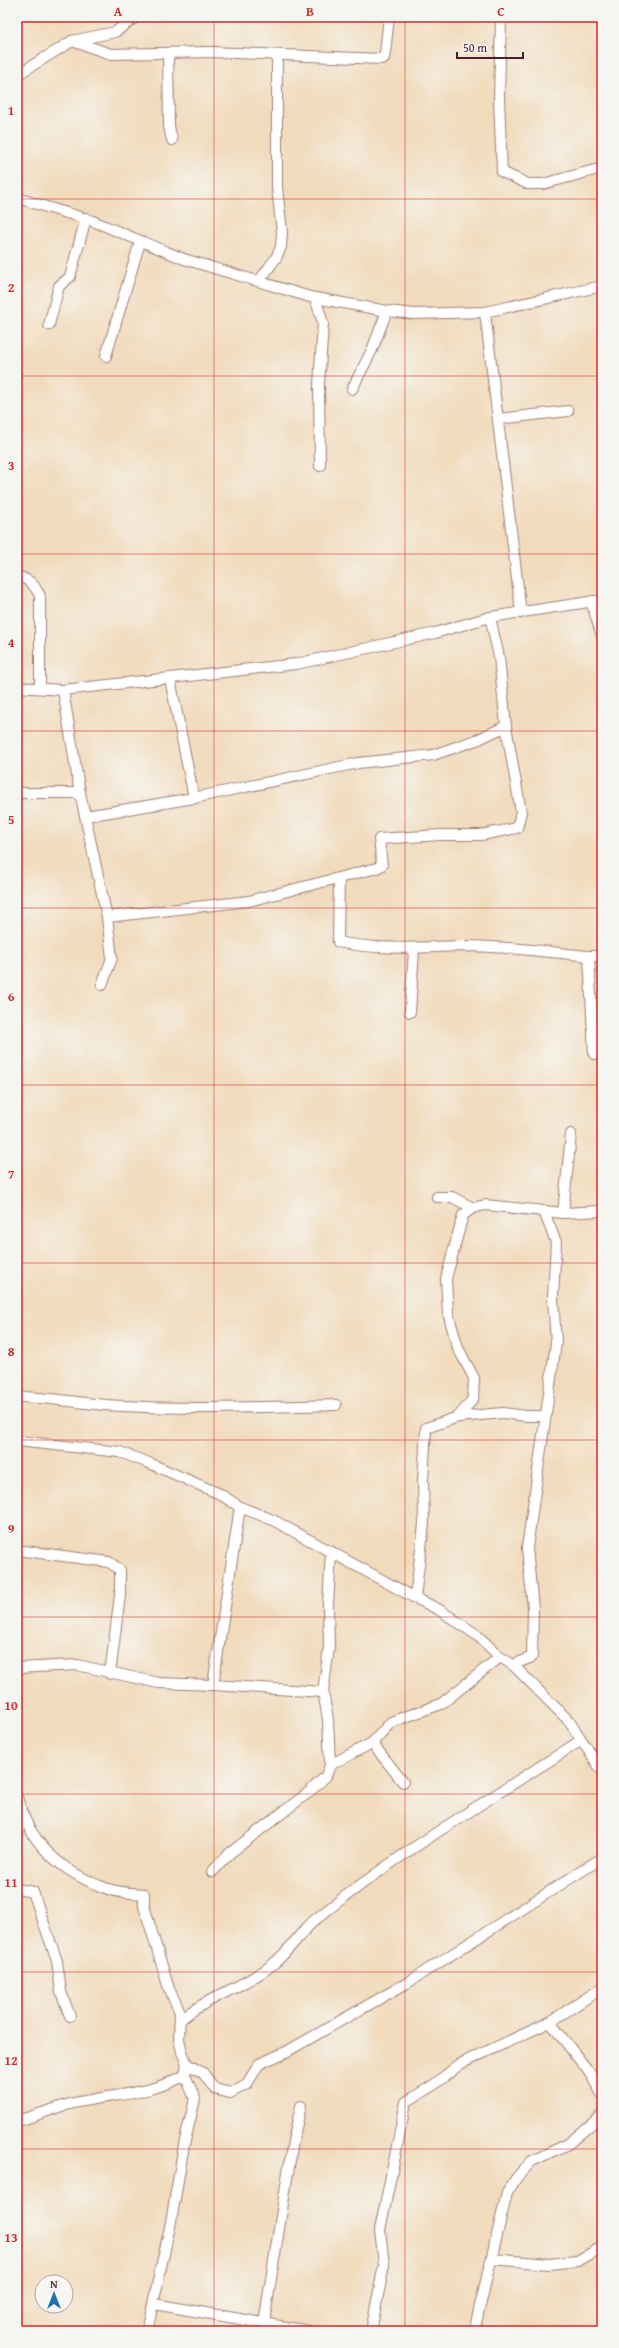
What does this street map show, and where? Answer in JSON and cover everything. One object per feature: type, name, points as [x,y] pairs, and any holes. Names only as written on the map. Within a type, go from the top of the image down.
[{"type":"street","points":[[17,75],[72,42],[115,32],[136,17]]},
{"type":"street","points":[[72,42],[111,54],[210,52],[277,56],[287,54],[361,60],[384,58],[389,17]]},
{"type":"street","points":[[501,17],[499,99],[502,172],[528,184],[543,184],[602,168]]},
{"type":"street","points":[[168,52],[169,126],[172,140]]},
{"type":"street","points":[[258,281],[276,258],[281,247],[282,232],[277,188],[277,56]]},
{"type":"street","points":[[17,198],[86,218],[140,242],[184,259],[315,298],[387,311],[414,314],[484,312],[602,286]]},
{"type":"street","points":[[49,325],[60,286],[70,277],[86,218]]},
{"type":"street","points":[[106,356],[140,242]]},
{"type":"street","points":[[315,298],[323,323],[319,385],[320,466]]},
{"type":"street","points":[[352,389],[372,350],[387,311]]},
{"type":"street","points":[[484,312],[521,613]]},
{"type":"street","points":[[498,419],[568,411]]},
{"type":"street","points":[[17,576],[28,580],[35,585],[40,596],[40,687]]},
{"type":"street","points":[[17,687],[40,687],[63,690],[296,664],[435,632],[490,617],[602,600]]},
{"type":"street","points":[[591,601],[602,636]]},
{"type":"street","points":[[107,917],[249,901],[381,867],[382,865],[378,839],[440,835],[481,835],[517,828],[521,812],[506,726],[499,656],[490,617]]},
{"type":"street","points":[[170,679],[194,798]]},
{"type":"street","points":[[63,690],[80,793],[107,917],[112,958],[102,985]]},
{"type":"street","points":[[86,816],[194,798],[358,763],[433,755],[479,739],[506,726]]},
{"type":"street","points":[[17,793],[80,793]]},
{"type":"street","points":[[339,878],[338,942],[366,948],[414,949],[466,946],[602,956]]},
{"type":"street","points":[[410,1012],[414,949]]},
{"type":"street","points":[[590,956],[594,1054]]},
{"type":"street","points":[[563,1213],[571,1134]]},
{"type":"street","points":[[437,1197],[452,1197],[473,1208]]},
{"type":"street","points":[[458,1418],[473,1399],[474,1378],[458,1348],[448,1313],[446,1279],[463,1215],[473,1208],[485,1205],[563,1213],[602,1211]]},
{"type":"street","points":[[513,1665],[532,1657],[533,1608],[527,1548],[556,1343],[553,1297],[556,1242],[544,1212]]},
{"type":"street","points":[[17,1397],[70,1399],[91,1405],[188,1409],[336,1405]]},
{"type":"street","points":[[415,1598],[424,1524],[423,1482],[426,1428],[458,1418],[502,1413],[526,1416],[545,1416]]},
{"type":"street","points":[[17,1442],[120,1452],[220,1494],[240,1507],[273,1520],[415,1598],[438,1609],[477,1635],[500,1657],[513,1665],[568,1721],[580,1741],[602,1771]]},
{"type":"street","points":[[213,1685],[240,1507]]},
{"type":"street","points":[[17,1550],[109,1562],[120,1570],[120,1595],[110,1674]]},
{"type":"street","points":[[212,1872],[242,1843],[309,1792],[326,1776],[330,1765],[328,1719],[323,1692],[329,1648],[328,1606],[331,1551]]},
{"type":"street","points":[[330,1765],[372,1743],[391,1722],[441,1704],[500,1657]]},
{"type":"street","points":[[17,1668],[76,1665],[110,1674],[159,1683],[323,1692]]},
{"type":"street","points":[[181,2019],[194,2009],[238,1988],[273,1965],[315,1920],[378,1872],[474,1808],[580,1741]]},
{"type":"street","points":[[372,1743],[403,1782]]},
{"type":"street","points":[[17,1797],[22,1815],[32,1835],[54,1859],[72,1872],[109,1889],[144,1894],[144,1906],[169,1989],[181,2019],[180,2038],[187,2064],[185,2075],[195,2100],[154,2304],[147,2331]]},
{"type":"street","points":[[17,1836],[22,1815]]},
{"type":"street","points":[[187,2064],[203,2073],[215,2089],[230,2092],[247,2084],[259,2064],[286,2052],[407,1983],[602,1858]]},
{"type":"street","points":[[17,1889],[33,1892],[57,1961],[61,1992],[70,2016]]},
{"type":"street","points":[[371,2331],[384,2265],[380,2230],[406,2102],[435,2084],[460,2064],[550,2022],[602,1988]]},
{"type":"street","points":[[550,2022],[589,2072],[602,2094]]},
{"type":"street","points":[[17,2121],[71,2104],[129,2095],[168,2086],[185,2075]]},
{"type":"street","points":[[264,2323],[293,2141],[301,2106]]},
{"type":"street","points":[[474,2331],[507,2193],[517,2177],[532,2161],[568,2144],[602,2115]]},
{"type":"street","points":[[492,2259],[549,2264],[577,2261],[602,2247]]},
{"type":"street","points":[[154,2304],[308,2331]]}]
